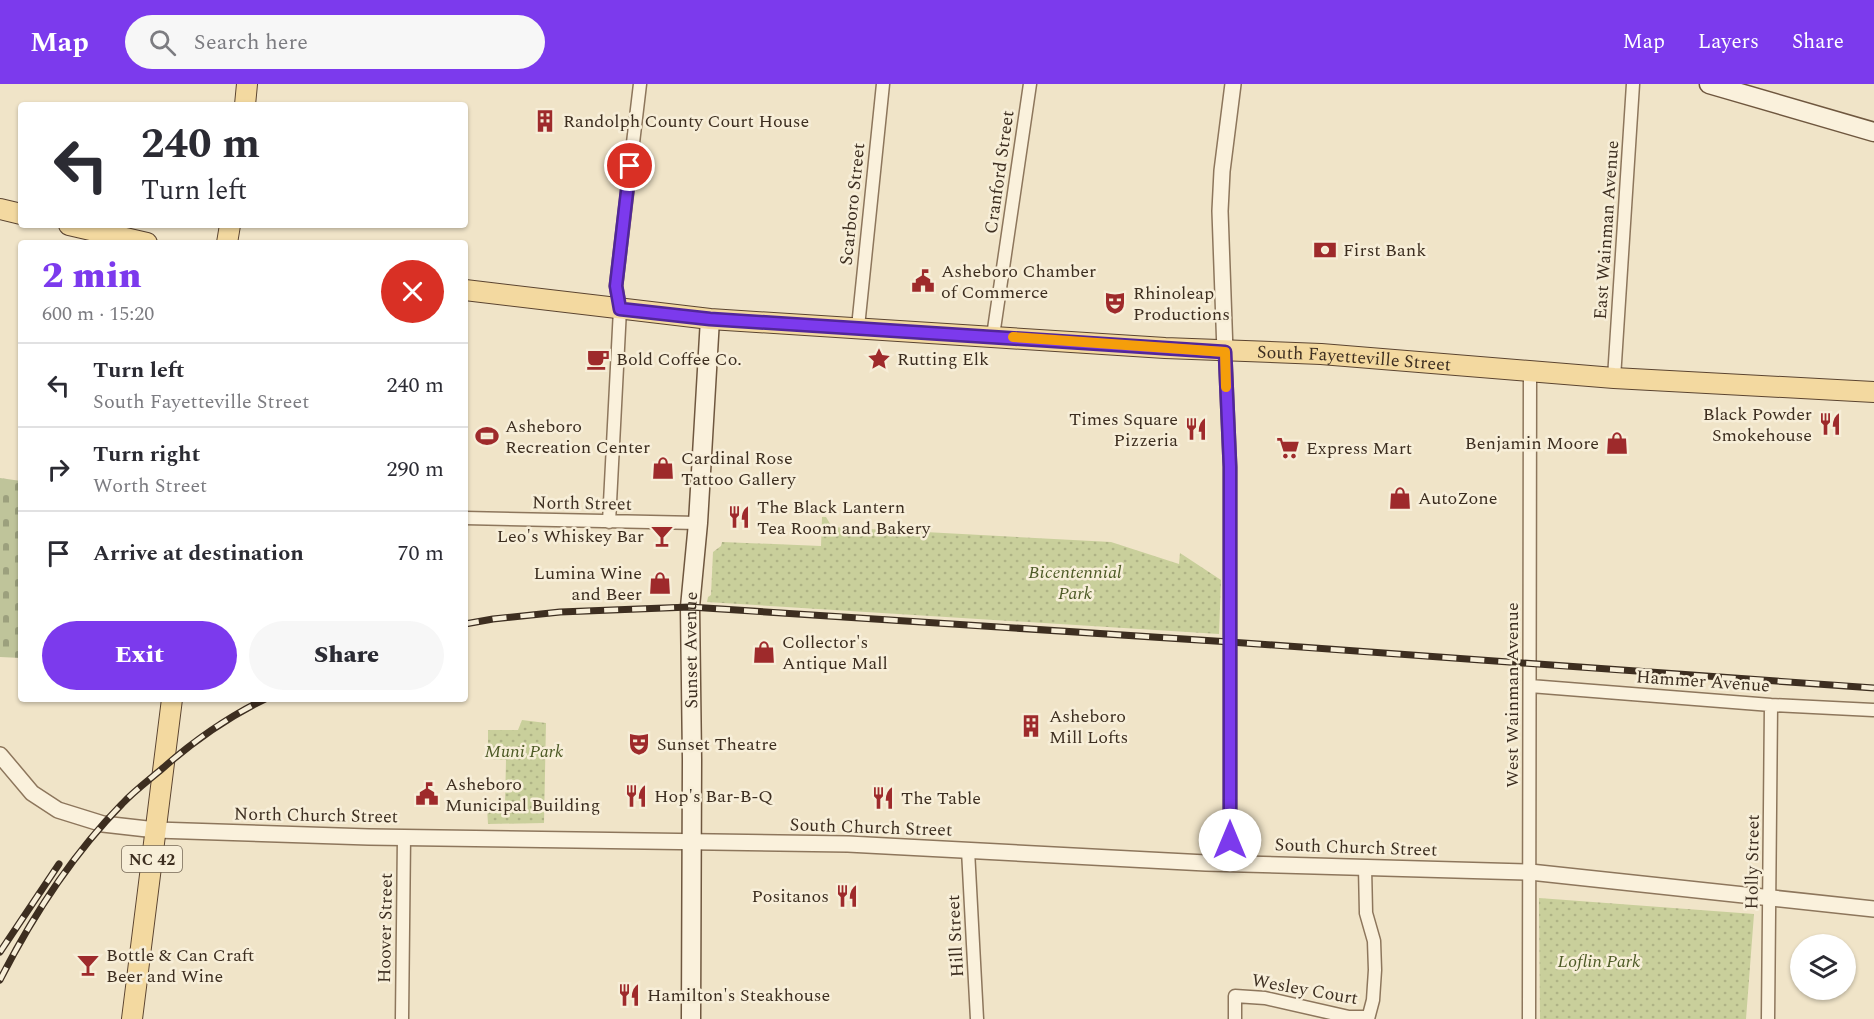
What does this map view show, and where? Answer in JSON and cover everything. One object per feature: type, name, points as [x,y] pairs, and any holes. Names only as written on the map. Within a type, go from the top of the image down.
[{"type":"main road","points":[[245,102],[247,84]]},
{"type":"main road","points":[[1709,84],[1874,132]]},
{"type":"main road","points":[[0,209],[18,213]]},
{"type":"main road","points":[[82,228],[134,240]]},
{"type":"main road","name":"South Fayetteville Street","points":[[468,290],[710,319],[1225,352],[1321,354],[1614,378],[1874,392]]},
{"type":"main road","name":"Sunset Avenue","points":[[691,1019],[690,607],[698,523],[710,319]]},
{"type":"main road","name":"NC 42","points":[[132,1019],[172,702]]},
{"type":"street","points":[[609,522],[620,309],[616,286],[640,84]]},
{"type":"street","name":"Scarboro Street","points":[[858,327],[883,84]]},
{"type":"street","name":"Cranford Street","points":[[993,336],[1030,84]]},
{"type":"street","points":[[1230,863],[1230,467],[1220,212],[1222,171],[1233,84]]},
{"type":"street","name":"East Wainman Avenue","points":[[1614,378],[1633,84]]},
{"type":"street","name":"West Wainman Avenue","points":[[1529,1019],[1530,372]]},
{"type":"street","name":"North Street","points":[[468,518],[698,523]]},
{"type":"street","name":"Hammer Avenue","points":[[1530,686],[1772,705],[1873,710]]},
{"type":"street","name":"Holly Street","points":[[1768,1019],[1772,705]]},
{"type":"street","name":"North Church Street","points":[[0,755],[32,793],[58,810],[103,824],[156,830],[369,837],[692,842]]},
{"type":"street","name":"Hoover Street","points":[[402,1019],[404,837]]},
{"type":"street","name":"South Church Street","points":[[692,842],[848,844],[1230,863],[1530,872],[1874,909]]},
{"type":"street","name":"Hill Street","points":[[968,850],[977,1019]]},
{"type":"street","points":[[1365,867],[1366,913],[1374,941],[1375,970],[1373,1000],[1368,1018]]},
{"type":"street","name":"Wesley Court","points":[[1235,1019],[1235,996],[1265,998],[1349,1017],[1368,1018]]},
{"type":"green space","points":[[0,478],[18,481],[18,658],[0,657]]},
{"type":"green space","name":"Bicentennial Park","points":[[822,517],[826,517],[832,527],[1111,542],[1179,564],[1180,553],[1221,580],[1219,634],[707,602],[711,595],[713,552],[721,546],[722,542],[821,546]]},
{"type":"green space","name":"Muni Park","points":[[522,720],[546,723],[544,823],[488,824],[487,807],[505,806],[506,760],[488,759],[488,730],[518,730]]},
{"type":"green space","name":"Loflin Park","points":[[1539,898],[1754,914],[1746,1019],[1540,1019]]},
{"type":"railway","points":[[468,623],[560,612],[690,607],[1230,642],[1874,688]]},
{"type":"railway","points":[[0,980],[54,888],[86,844],[122,804],[199,739],[259,702]]},
{"type":"railway","points":[[0,952],[59,864]]},
{"type":"slow traffic","points":[[1013,337],[1225,352],[1226,387]]},
{"type":"place","name":"Randolph County Court House","points":[[545,121]]},
{"type":"place","name":"First Bank","points":[[1325,250]]},
{"type":"place","name":"Asheboro Chamber of Commerce","points":[[923,281]]},
{"type":"place","name":"Rhinoleap Productions","points":[[1115,303]]},
{"type":"place","name":"Bold Coffee Co.","points":[[598,359]]},
{"type":"place","name":"Rutting Elk","points":[[879,359]]},
{"type":"place","name":"Black Powder Smokehouse","points":[[1830,424]]},
{"type":"place","name":"Times Square Pizzeria","points":[[1196,429]]},
{"type":"place","name":"Asheboro Recreation Center","points":[[487,436]]},
{"type":"place","name":"Benjamin Moore","points":[[1617,443]]},
{"type":"place","name":"Express Mart","points":[[1288,448]]},
{"type":"place","name":"Cardinal Rose Tattoo Gallery","points":[[663,468]]},
{"type":"place","name":"AutoZone","points":[[1400,498]]},
{"type":"place","name":"The Black Lantern Tea Room and Bakery","points":[[739,517]]},
{"type":"place","name":"Leo's Whiskey Bar","points":[[662,536]]},
{"type":"place","name":"Lumina Wine and Beer","points":[[660,583]]},
{"type":"place","name":"Collector's Antique Mall","points":[[764,652]]},
{"type":"place","name":"Asheboro Mill Lofts","points":[[1031,726]]},
{"type":"place","name":"Sunset Theatre","points":[[639,744]]},
{"type":"place","name":"Asheboro Municipal Building","points":[[427,794]]},
{"type":"place","name":"Hop's Bar-B-Q","points":[[636,796]]},
{"type":"place","name":"The Table","points":[[883,798]]},
{"type":"place","name":"Positanos","points":[[847,896]]},
{"type":"place","name":"Bottle & Can Craft Beer and Wine","points":[[88,965]]},
{"type":"place","name":"Hamilton's Steakhouse","points":[[629,995]]},
{"type":"route","points":[[630,166],[616,286],[620,309],[710,319],[1225,352],[1230,467],[1230,840]]}]
